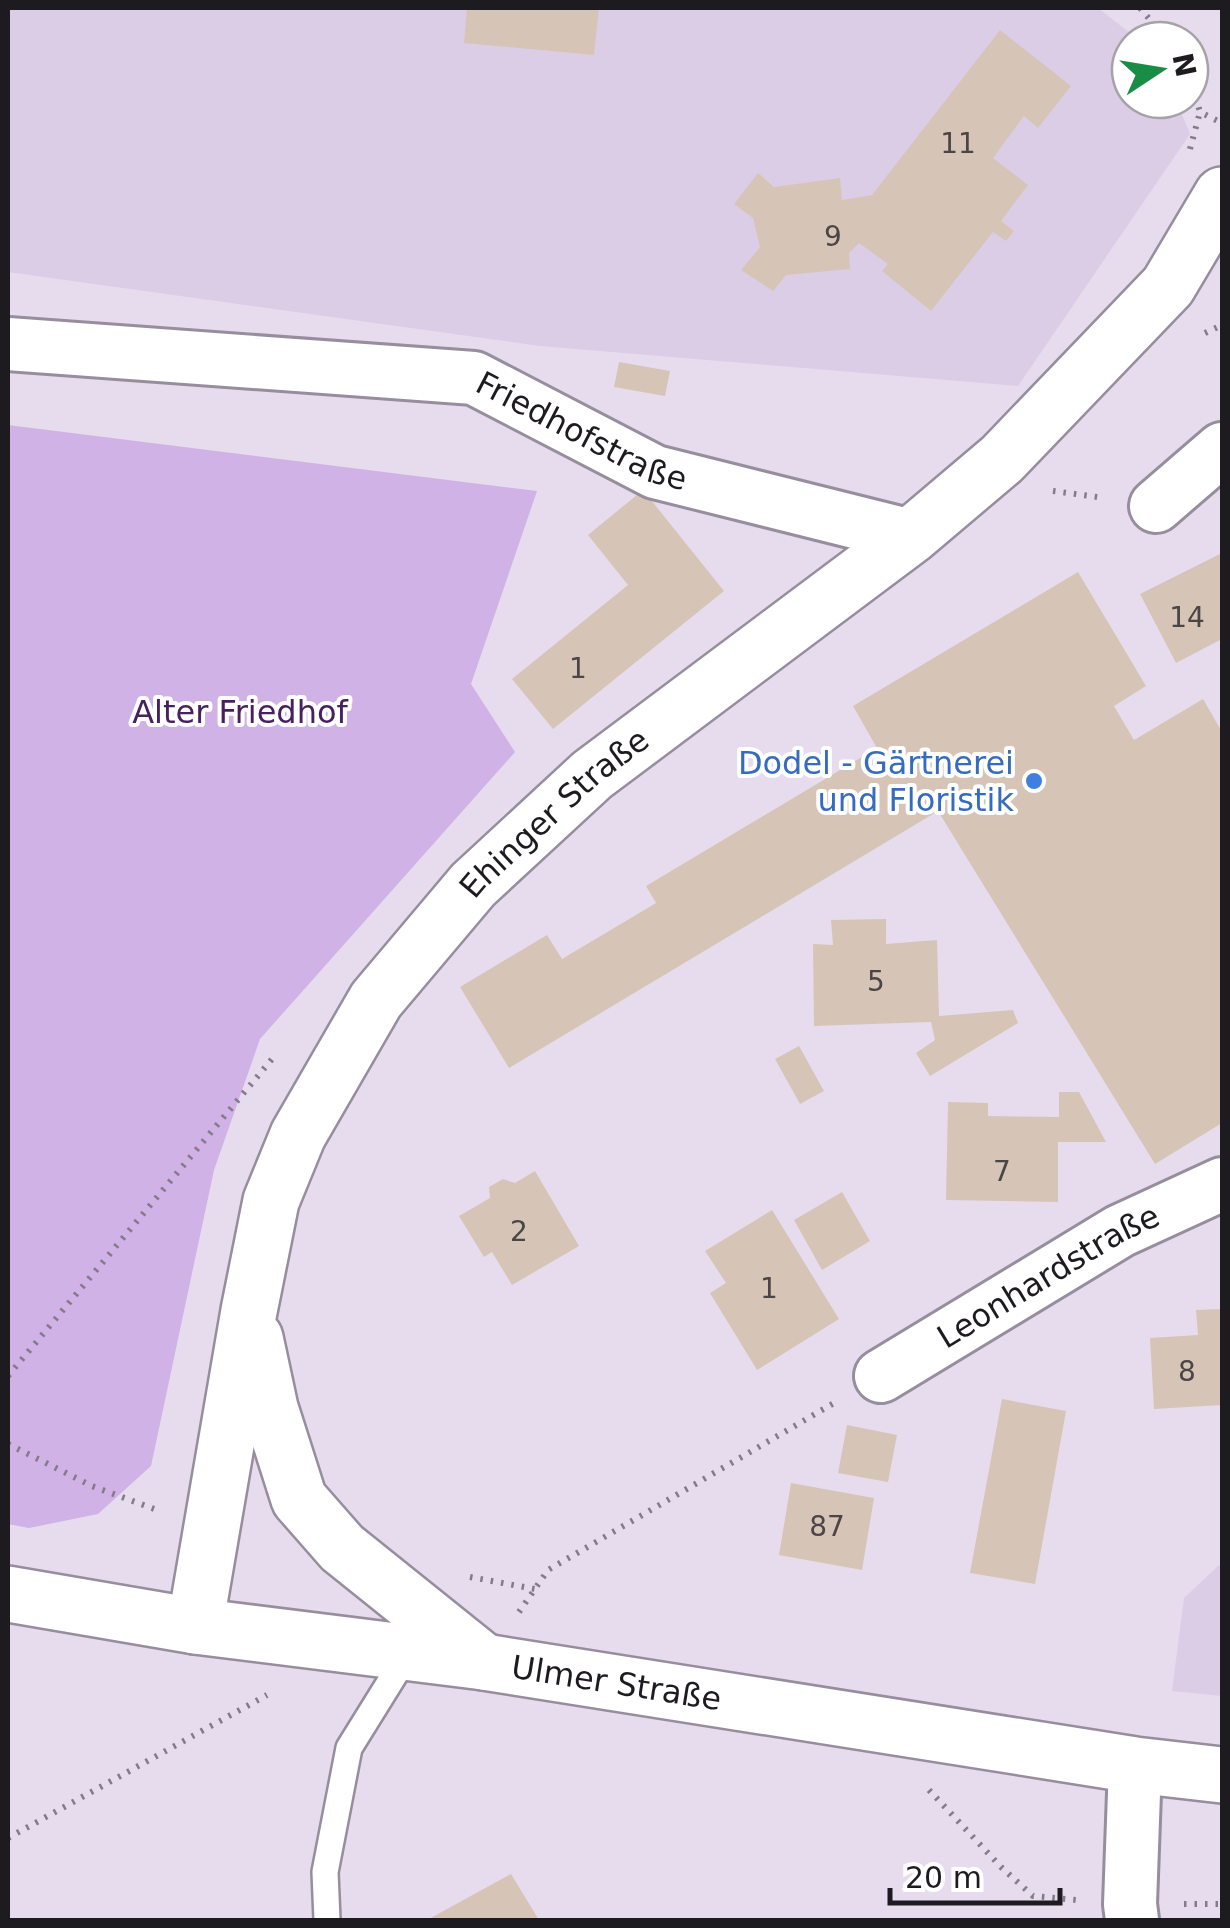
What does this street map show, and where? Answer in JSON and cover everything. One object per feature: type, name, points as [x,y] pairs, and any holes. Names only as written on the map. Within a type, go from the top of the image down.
[{"type":"main road","name":"Ehinger Straße","points":[[195,1626],[271,1201],[298,1134],[376,1000],[473,885],[592,775],[911,536],[1002,459],[1168,286],[1222,195]]},
{"type":"main road","points":[[249,1311],[270,1408],[299,1499],[342,1548],[484,1662]]},
{"type":"main road","name":"Ulmer Straße","points":[[8,1594],[195,1626],[484,1662],[1136,1765],[1222,1775]]},
{"type":"street","name":"Friedhofstraße","points":[[8,344],[474,378],[656,472],[911,536]]},
{"type":"street","points":[[1156,506],[1222,449]]},
{"type":"street","name":"Leonhardstraße","points":[[880,1376],[1120,1231],[1222,1184]]},
{"type":"street","points":[[1131,1912],[1136,1765]]},
{"type":"lane","points":[[327,1920],[324,1872],[349,1748],[408,1652]]},
{"type":"path","points":[[484,1662],[548,1570],[880,1376]]},
{"type":"path","points":[[8,1444],[92,1486],[213,1530]]},
{"type":"path","points":[[454,1573],[535,1589]]},
{"type":"path","points":[[8,1838],[268,1694]]},
{"type":"path","points":[[917,1730],[929,1791],[1033,1896],[1131,1912],[1222,1904]]},
{"type":"shaded area","points":[[8,8],[1098,8],[1113,20],[1110,20],[1110,120],[1184,120],[1190,134],[1018,386],[540,346],[8,272]]},
{"type":"shaded area","points":[[1222,1564],[1222,1696],[1172,1691],[1184,1598]]},
{"type":"green space","name":"Alter Friedhof","points":[[8,425],[537,491],[471,684],[515,752],[260,1039],[214,1170],[151,1466],[98,1514],[29,1528],[8,1524]]},
{"type":"building","points":[[467,8],[599,8],[594,55],[464,43]]},
{"type":"building","points":[[1000,30],[1071,86],[1038,128],[1024,116],[993,158],[1028,185],[1001,221],[1014,231],[1006,241],[993,232],[931,311],[882,271],[888,264],[859,243],[849,253],[850,269],[786,275],[773,291],[741,270],[760,247],[753,218],[734,204],[758,173],[774,187],[840,178],[842,200],[872,195]]},
{"type":"building","points":[[619,362],[670,371],[665,396],[614,387]]},
{"type":"building","points":[[643,490],[724,591],[553,729],[512,679],[628,585],[588,535]]},
{"type":"building","points":[[1222,553],[1222,639],[1176,663],[1140,594]]},
{"type":"building","points":[[1078,572],[1146,686],[1114,706],[1134,740],[1203,699],[1222,732],[1222,1123],[1155,1164],[938,811],[509,1068],[460,987],[547,935],[562,959],[656,903],[646,886],[877,748],[853,706]]},
{"type":"building","points":[[886,919],[886,944],[937,940],[939,1016],[1013,1010],[1018,1023],[930,1076],[916,1053],[935,1040],[931,1022],[814,1026],[813,944],[833,945],[831,920]]},
{"type":"building","points":[[799,1046],[824,1091],[800,1104],[775,1059]]},
{"type":"building","points":[[1059,1092],[1079,1092],[1106,1142],[1058,1142],[1058,1202],[946,1200],[948,1102],[988,1103],[988,1116],[1059,1117]]},
{"type":"building","points":[[535,1171],[579,1246],[512,1285],[492,1252],[484,1257],[459,1216],[490,1198],[489,1187],[503,1179],[515,1183]]},
{"type":"building","points":[[842,1192],[870,1241],[822,1270],[794,1220]]},
{"type":"building","points":[[772,1210],[839,1319],[757,1370],[710,1293],[726,1283],[705,1251]]},
{"type":"building","points":[[1222,1309],[1222,1405],[1154,1409],[1150,1338],[1198,1335],[1196,1310]]},
{"type":"building","points":[[1002,1399],[1066,1411],[1035,1584],[970,1573]]},
{"type":"building","points":[[847,1425],[897,1435],[888,1482],[838,1473]]},
{"type":"building","points":[[791,1483],[874,1498],[862,1570],[779,1555]]},
{"type":"building","points":[[511,1874],[539,1920],[427,1920]]},
{"type":"place","name":"Dodel - Gärtnerei und Floristik","points":[[1034,781]]}]
